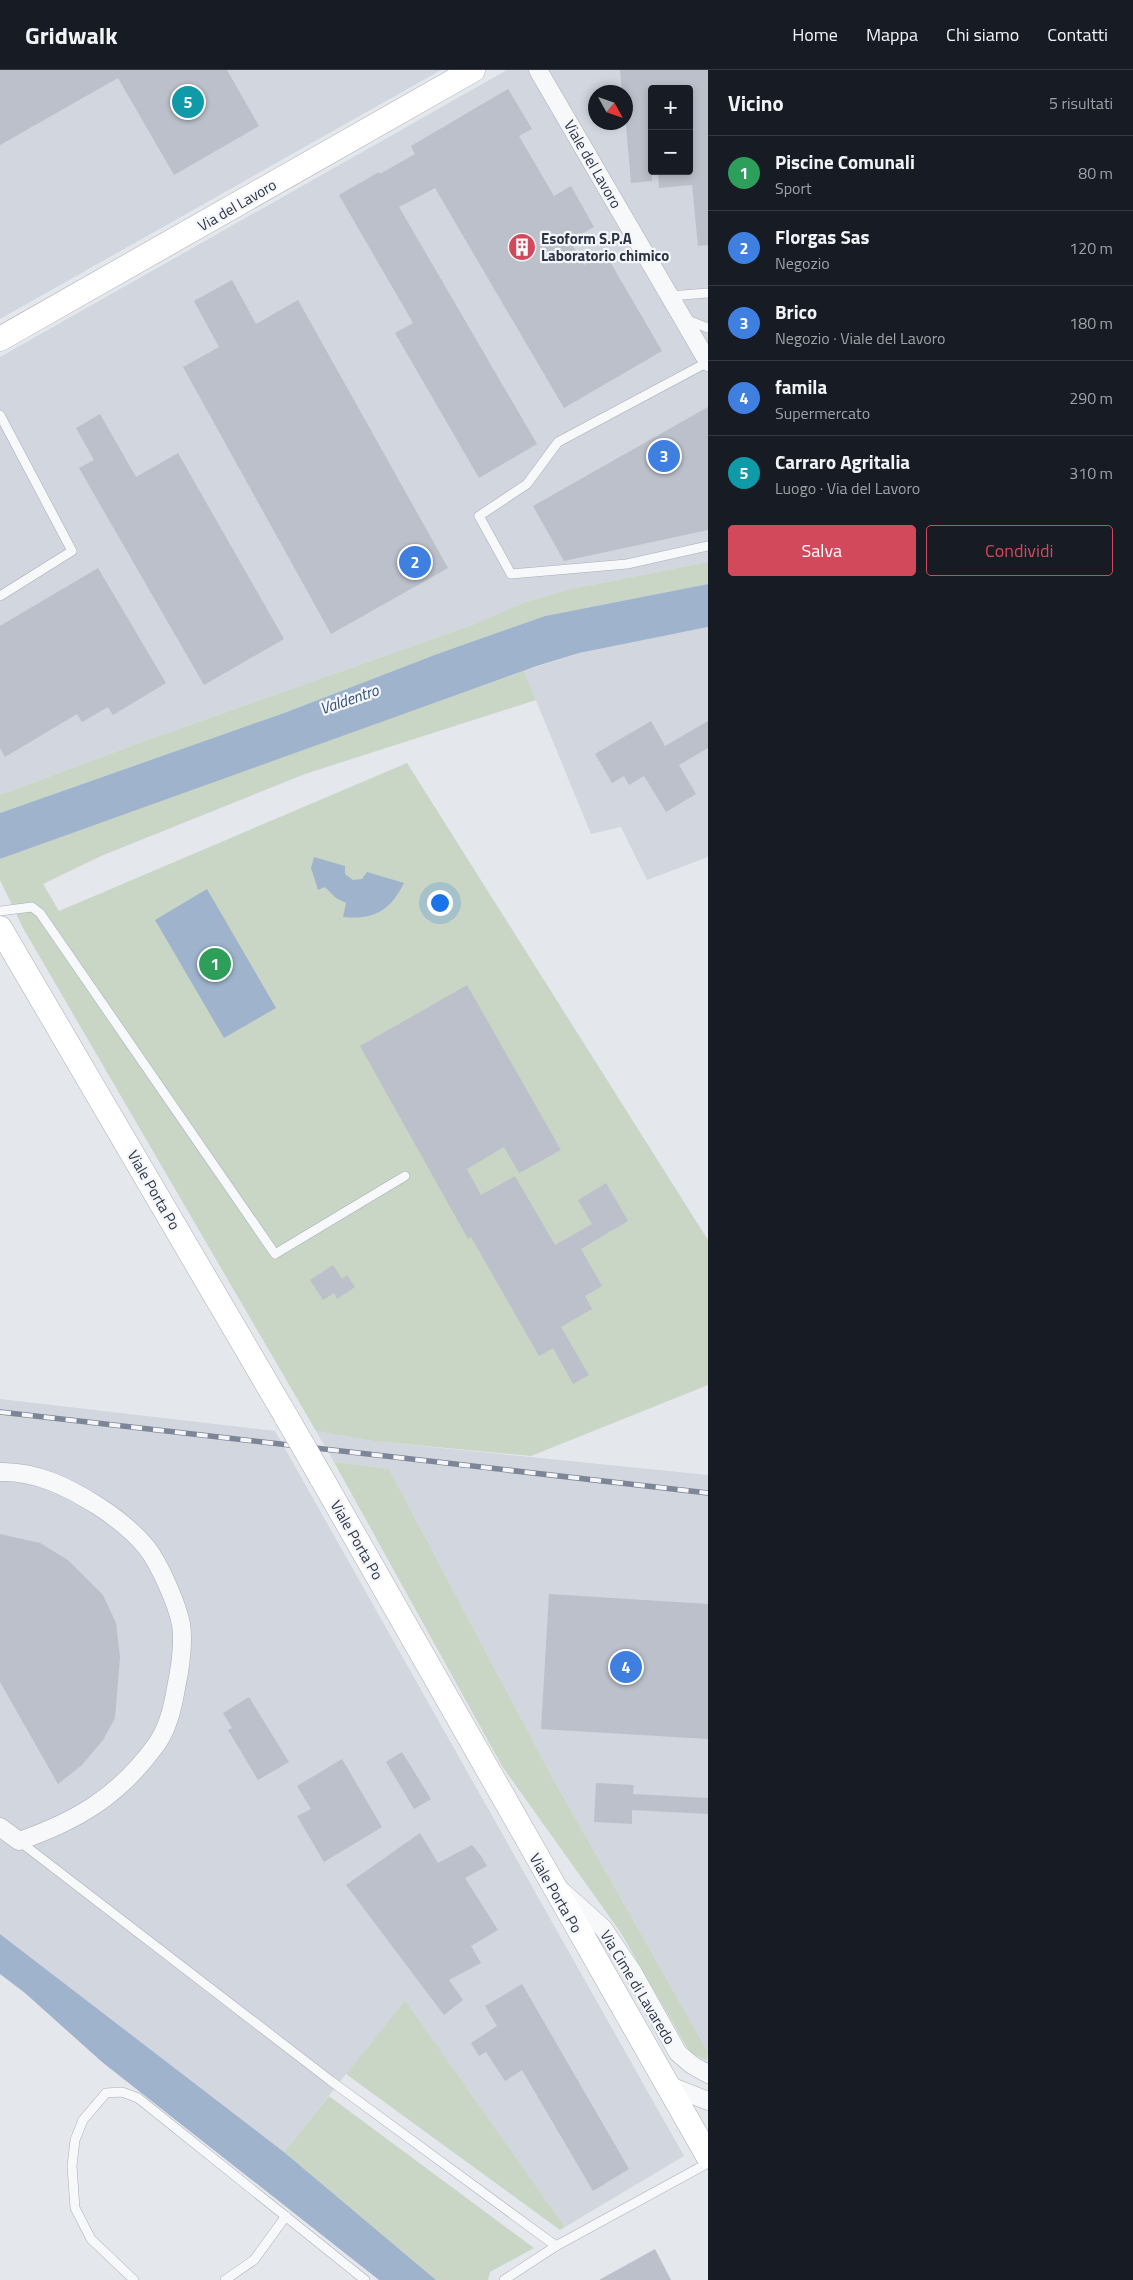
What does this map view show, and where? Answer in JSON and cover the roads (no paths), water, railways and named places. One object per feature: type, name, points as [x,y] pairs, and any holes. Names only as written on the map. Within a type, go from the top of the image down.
[{"type":"main road","name":"Via del Lavoro","points":[[0,339],[473,70]]},
{"type":"main road","name":"Viale Porta Po","points":[[0,928],[287,1418],[708,2156]]},
{"type":"street","name":"Viale del Lavoro","points":[[538,70],[708,362]]},
{"type":"street","points":[[0,1472],[19,1472],[68,1487],[113,1516],[147,1548],[170,1590],[181,1625],[180,1666],[173,1706],[157,1743],[131,1776],[98,1804],[55,1829],[19,1841],[0,1827]]},
{"type":"street","name":"Via Cime di Lavaredo","points":[[548,1878],[603,1928],[632,1971],[678,2052],[692,2065],[708,2074]]},
{"type":"street","points":[[668,2085],[708,2101]]},
{"type":"lane","points":[[669,296],[708,293]]},
{"type":"lane","points":[[683,319],[708,328]]},
{"type":"lane","points":[[708,362],[558,442],[527,484],[479,516],[511,574],[627,564],[708,546]]},
{"type":"lane","points":[[0,415],[72,552],[0,596]]},
{"type":"lane","points":[[0,912],[32,907],[40,913],[275,1254],[406,1176]]},
{"type":"lane","points":[[19,1841],[331,2081],[556,2246]]},
{"type":"lane","points":[[134,2280],[91,2239],[75,2208],[72,2166],[75,2140],[82,2120],[106,2093],[122,2092],[138,2098],[365,2280]]},
{"type":"lane","points":[[504,2280],[556,2246],[708,2163]]},
{"type":"lane","points":[[225,2280],[254,2260],[286,2216]]},
{"type":"water","name":"Valdentro","points":[[708,584],[708,627],[579,653],[537,666],[0,859],[0,813],[284,713],[437,654],[545,616]]},
{"type":"water","points":[[314,857],[345,866],[345,874],[353,880],[362,879],[367,872],[404,883],[393,901],[380,912],[364,917],[343,917],[346,903],[336,898],[325,887],[318,890],[311,868]]},
{"type":"water","points":[[207,889],[276,1008],[224,1038],[155,920]]},
{"type":"water","points":[[0,1934],[284,2152],[436,2280],[379,2280],[102,2062],[25,1993],[0,1974]]},
{"type":"railway","points":[[0,1412],[708,1493]]},
{"type":"place","name":"Carraro Agritalia","points":[[188,102]]},
{"type":"place","name":"Esoform S.P.A Laboratorio chimico","points":[[522,247]]},
{"type":"place","name":"Brico","points":[[664,456]]},
{"type":"place","name":"Florgas Sas","points":[[415,562]]},
{"type":"place","name":"Piscine Comunali","points":[[215,964]]},
{"type":"place","name":"famila","points":[[626,1667]]}]
